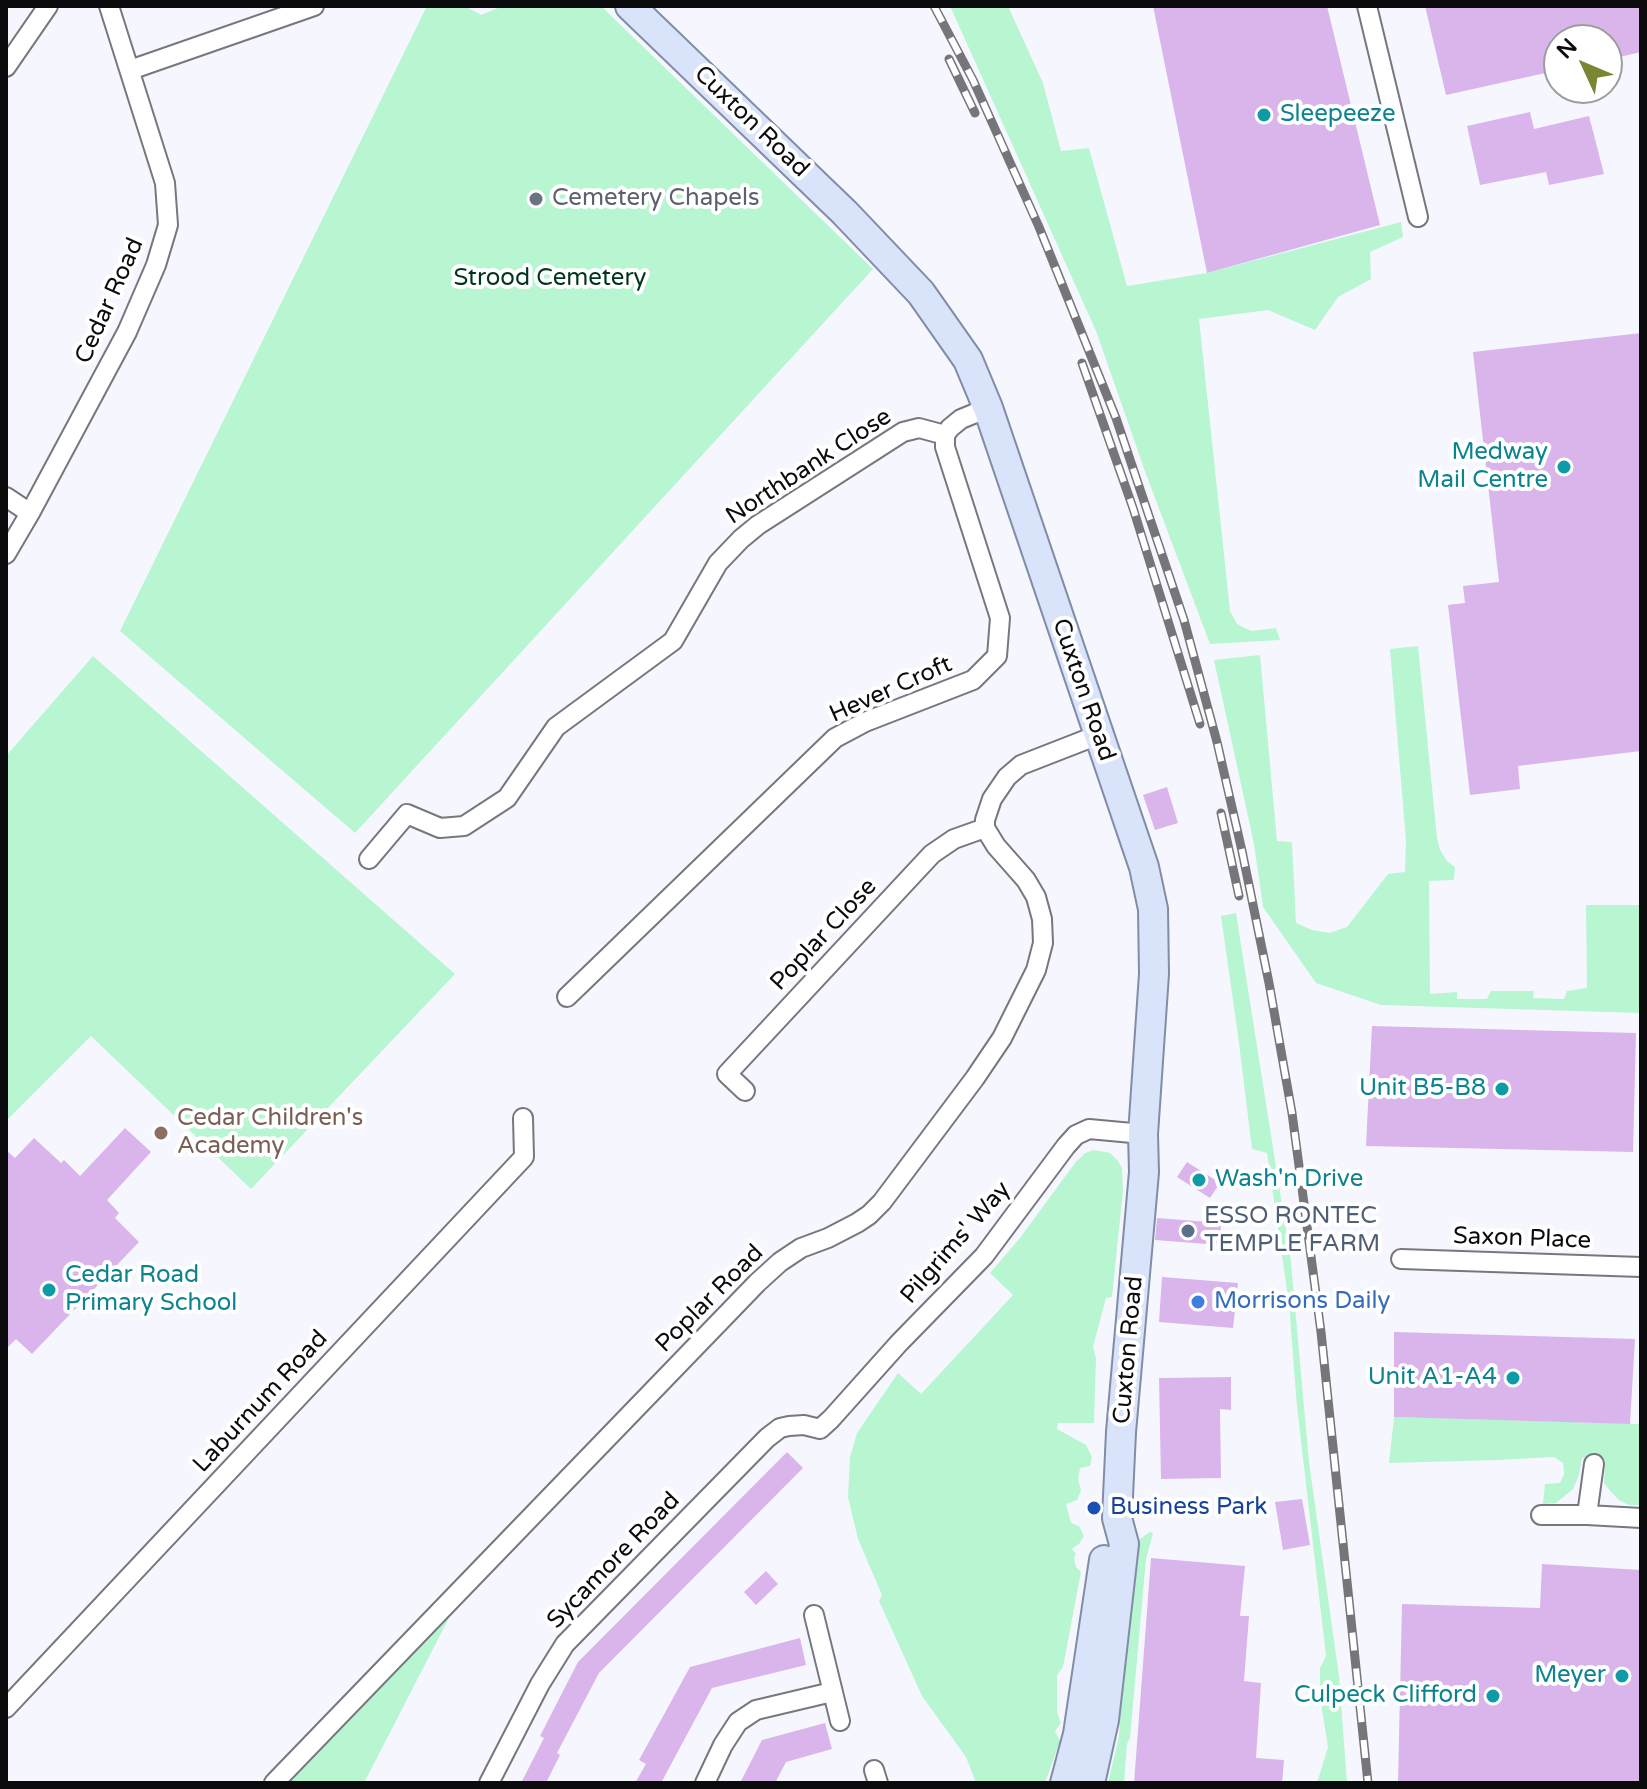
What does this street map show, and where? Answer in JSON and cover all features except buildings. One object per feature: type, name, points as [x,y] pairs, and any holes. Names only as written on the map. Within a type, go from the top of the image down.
[{"type":"main road","name":"Cuxton Road","points":[[630,6],[845,213],[921,293],[968,360],[988,408],[1144,867],[1153,909],[1154,974],[1143,1134],[1144,1172],[1121,1432],[1117,1518],[1124,1544],[1104,1720],[1090,1783]]},
{"type":"main road","name":"Cuxton Road","points":[[1065,1783],[1078,1734],[1107,1541],[1117,1518]]},
{"type":"street","points":[[6,67],[48,6]]},
{"type":"street","name":"Cedar Road","points":[[6,554],[127,332],[156,265],[168,225],[165,183],[109,6]]},
{"type":"street","points":[[130,70],[314,6]]},
{"type":"street","points":[[1367,6],[1418,217]]},
{"type":"street","points":[[945,435],[961,419],[988,408]]},
{"type":"street","name":"Northbank Close","points":[[369,859],[407,814],[440,828],[464,826],[507,798],[556,727],[673,641],[718,563],[758,525],[903,432],[919,428],[945,435]]},
{"type":"street","name":"Hever Croft","points":[[567,997],[835,738],[865,722],[973,680],[997,656],[1000,618],[945,447],[945,435]]},
{"type":"street","points":[[6,497],[30,513]]},
{"type":"street","points":[[985,828],[992,799],[1015,769],[1098,735]]},
{"type":"street","name":"Poplar Close","points":[[745,1091],[727,1074],[932,854],[954,839],[985,828]]},
{"type":"street","name":"Poplar Road","points":[[274,1783],[757,1283],[801,1248],[828,1238],[869,1215],[882,1202],[966,1090],[1002,1038],[1036,970],[1043,943],[1042,919],[1036,897],[985,828]]},
{"type":"street","name":"Laburnum Road","points":[[6,1708],[524,1157],[523,1118]]},
{"type":"street","name":"Pilgrims' Way","points":[[820,1429],[984,1256],[1076,1135],[1089,1129],[1143,1134]]},
{"type":"street","name":"Saxon Place","points":[[1401,1259],[1641,1267]]},
{"type":"street","name":"Sycamore Road","points":[[489,1783],[540,1684],[565,1644],[772,1433],[794,1425],[820,1429]]},
{"type":"street","points":[[1587,1515],[1594,1464]]},
{"type":"street","points":[[1541,1515],[1641,1518]]},
{"type":"street","points":[[814,1615],[840,1721]]},
{"type":"street","points":[[705,1783],[738,1722],[756,1710],[832,1692]]},
{"type":"green space","name":"Strood Cemetery","points":[[427,6],[465,6],[481,15],[498,8],[601,6],[873,269],[355,833],[120,631]]},
{"type":"green space","points":[[950,6],[1008,6],[1043,83],[1061,151],[1089,148],[1127,286],[1207,273],[1401,222],[1403,237],[1370,252],[1371,279],[1338,297],[1315,330],[1268,310],[1199,319],[1230,611],[1237,624],[1251,631],[1276,628],[1280,640],[1210,644],[1096,331]]},
{"type":"green space","points":[[1418,646],[1437,838],[1440,850],[1455,867],[1454,880],[1429,881],[1430,994],[1457,992],[1457,999],[1487,999],[1491,991],[1534,991],[1533,998],[1564,999],[1567,991],[1587,988],[1586,905],[1641,905],[1641,1013],[1381,1005],[1316,983],[1263,907],[1254,844],[1214,660],[1260,655],[1277,841],[1292,842],[1296,923],[1329,933],[1347,927],[1388,874],[1405,872],[1406,840],[1390,649]]},
{"type":"green space","name":"Cedar Children's Academy","points":[[93,656],[455,974],[251,1189],[91,1036],[6,1121],[6,756]]},
{"type":"green space","points":[[1236,913],[1291,1262],[1309,1462],[1339,1676],[1347,1783],[1317,1783],[1328,1747],[1320,1697],[1320,1668],[1326,1656],[1297,1407],[1289,1304],[1267,1153],[1252,1149],[1221,916]]},
{"type":"green space","points":[[1094,1150],[1110,1153],[1118,1161],[1122,1168],[1123,1191],[1112,1297],[1106,1298],[1093,1347],[1096,1358],[1094,1423],[1058,1423],[1057,1429],[1086,1445],[1092,1457],[1090,1466],[1080,1468],[1078,1479],[1081,1490],[1077,1500],[1066,1504],[1071,1523],[1079,1526],[1084,1536],[1072,1549],[1076,1554],[1076,1567],[1081,1572],[1063,1667],[1057,1675],[1057,1712],[1061,1723],[1055,1731],[1060,1741],[1045,1783],[976,1783],[966,1757],[922,1696],[879,1601],[882,1595],[858,1539],[848,1497],[850,1457],[857,1433],[898,1373],[921,1394],[1013,1295],[990,1273],[1075,1163],[1085,1153]]},
{"type":"green space","points":[[1394,1417],[1641,1424],[1641,1505],[1629,1505],[1611,1492],[1604,1483],[1605,1460],[1582,1458],[1573,1489],[1556,1503],[1543,1504],[1545,1484],[1560,1483],[1564,1474],[1563,1463],[1554,1457],[1389,1463]]},
{"type":"green space","points":[[1153,1533],[1146,1559],[1124,1783],[1108,1783],[1119,1736],[1131,1545]]},
{"type":"green space","points":[[452,1612],[364,1783],[286,1783],[333,1732]]},
{"type":"railway","points":[[934,6],[973,80],[1039,227],[1116,418],[1184,620],[1217,742],[1269,983],[1292,1113],[1321,1332],[1368,1783]]},
{"type":"railway","points":[[949,59],[975,113]]},
{"type":"railway","points":[[1082,363],[1133,508],[1200,724]]},
{"type":"railway","points":[[1221,813],[1239,896]]},
{"type":"place","name":"Sleepeeze","points":[[1264,115]]},
{"type":"place","name":"Cemetery Chapels","points":[[536,199]]},
{"type":"place","name":"Medway Mail Centre","points":[[1564,467]]},
{"type":"place","name":"Unit B5-B8","points":[[1502,1089]]},
{"type":"place","name":"Cedar Children's Academy","points":[[161,1133]]},
{"type":"place","name":"Wash'n Drive","points":[[1199,1180]]},
{"type":"place","name":"ESSO RONTEC TEMPLE FARM","points":[[1188,1231]]},
{"type":"place","name":"Cedar Road Primary School","points":[[49,1290]]},
{"type":"place","name":"Morrisons Daily","points":[[1198,1302]]},
{"type":"place","name":"Unit A1-A4","points":[[1513,1378]]},
{"type":"place","name":"Business Park","points":[[1094,1508]]},
{"type":"place","name":"Meyer","points":[[1622,1676]]},
{"type":"place","name":"Culpeck Clifford","points":[[1493,1696]]}]
